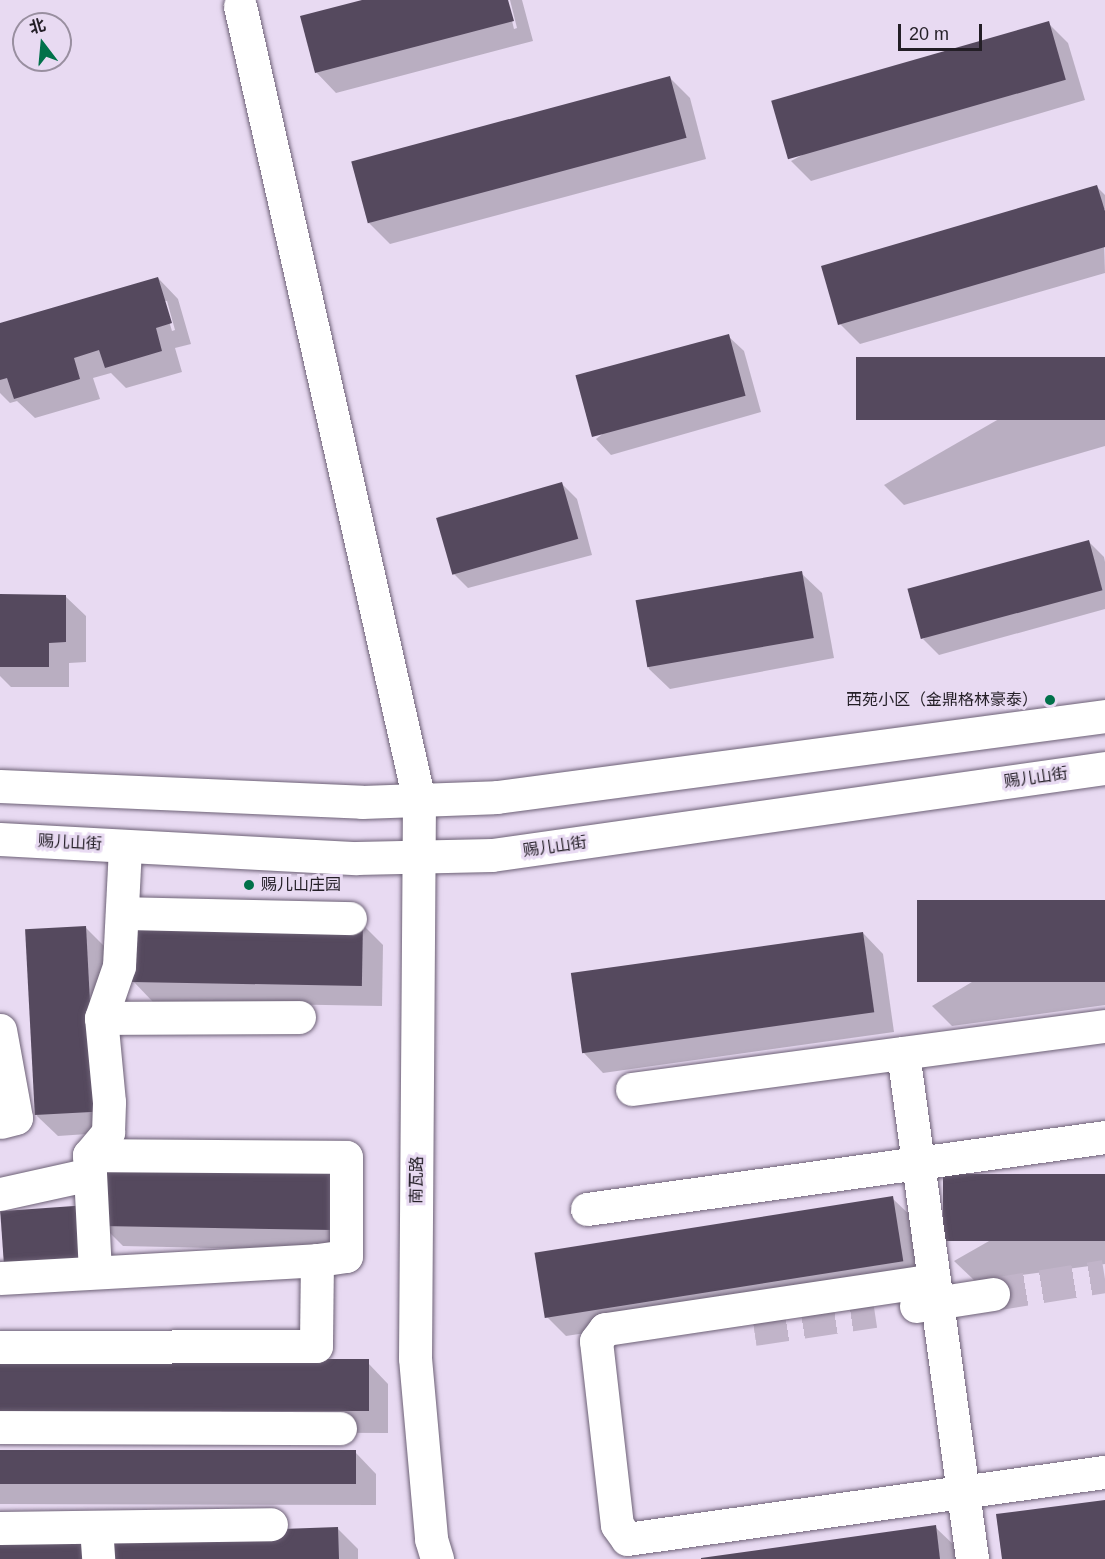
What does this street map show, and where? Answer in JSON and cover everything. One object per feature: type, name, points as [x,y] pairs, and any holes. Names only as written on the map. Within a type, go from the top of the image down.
[{"type":"street","name":"南瓦路","points":[[240,6],[419,800],[415,1358],[431,1539],[437,1559]]},
{"type":"street","points":[[0,786],[362,802],[497,797],[1105,716]]},
{"type":"street","name":"赐儿山街","points":[[0,839],[356,858],[492,855],[1105,768]]},
{"type":"street","points":[[95,1272],[89,1165],[108,1132],[109,1102],[101,1017],[119,966],[125,846]]},
{"type":"street","points":[[122,913],[350,918]]},
{"type":"street","points":[[101,1017],[299,1017]]},
{"type":"street","points":[[633,1089],[1105,1026]]},
{"type":"street","points":[[0,1030],[16,1118],[0,1122]]},
{"type":"street","points":[[903,1053],[972,1559]]},
{"type":"street","points":[[587,1209],[1105,1137]]},
{"type":"street","points":[[0,1194],[89,1165],[346,1157],[346,1256],[316,1260],[0,1278]]},
{"type":"street","points":[[0,1347],[316,1346],[316,1260]]},
{"type":"street","points":[[875,1311],[935,1291]]},
{"type":"street","points":[[993,1294],[935,1291],[605,1329],[596,1341],[617,1525],[627,1539],[1105,1472]]},
{"type":"street","points":[[0,1427],[340,1428]]},
{"type":"street","points":[[0,1528],[272,1524]]},
{"type":"street","points":[[96,1527],[98,1559]]},
{"type":"building","points":[[362,0],[508,0],[514,21],[315,73],[300,16]]},
{"type":"building","points":[[1049,21],[1066,80],[788,159],[771,101]]},
{"type":"building","points":[[670,76],[687,138],[368,223],[351,161]]},
{"type":"building","points":[[1097,185],[1105,211],[1105,247],[838,325],[821,266]]},
{"type":"building","points":[[158,277],[172,323],[156,328],[162,351],[105,368],[99,350],[74,358],[80,379],[14,399],[7,378],[0,380],[0,323]]},
{"type":"building","points":[[729,334],[746,396],[592,437],[575,375]]},
{"type":"building","points":[[856,357],[1105,357],[1105,420],[856,420]]},
{"type":"building","points":[[562,482],[578,539],[452,575],[436,518]]},
{"type":"building","points":[[1089,540],[1102,590],[921,639],[907,589]]},
{"type":"building","points":[[802,571],[814,638],[647,667],[636,600]]},
{"type":"building","points":[[0,594],[66,595],[66,642],[49,643],[49,667],[0,667]]},
{"type":"building","points":[[917,900],[1105,900],[1105,982],[917,982]]},
{"type":"building","points":[[133,919],[363,923],[362,986],[132,982]]},
{"type":"building","points":[[86,926],[96,1112],[35,1115],[25,929]]},
{"type":"building","points":[[863,932],[874,1012],[582,1053],[571,973]]},
{"type":"building","points":[[103,1163],[334,1167],[333,1230],[102,1226]]},
{"type":"building","points":[[943,1174],[1105,1174],[1105,1241],[943,1241]]},
{"type":"building","points":[[893,1196],[903,1261],[545,1318],[534,1253]]},
{"type":"building","points":[[88,1205],[92,1269],[5,1275],[0,1211]]},
{"type":"building","points":[[0,1359],[369,1359],[369,1411],[0,1411]]},
{"type":"building","points":[[0,1450],[356,1450],[356,1484],[0,1484]]},
{"type":"building","points":[[1105,1500],[1105,1559],[1002,1559],[996,1514]]},
{"type":"building","points":[[936,1525],[940,1559],[701,1559],[701,1558]]},
{"type":"building","points":[[338,1527],[339,1559],[107,1559],[106,1535]]},
{"type":"building","points":[[83,1533],[84,1559],[0,1559],[0,1537]]},
{"type":"tunnel","points":[[993,1294],[1105,1276]]},
{"type":"tunnel","points":[[754,1329],[875,1311]]},
{"type":"place","name":"西苑小区（金鼎格林豪泰）","points":[[1050,700]]},
{"type":"place","name":"赐儿山庄园","points":[[249,885]]}]
